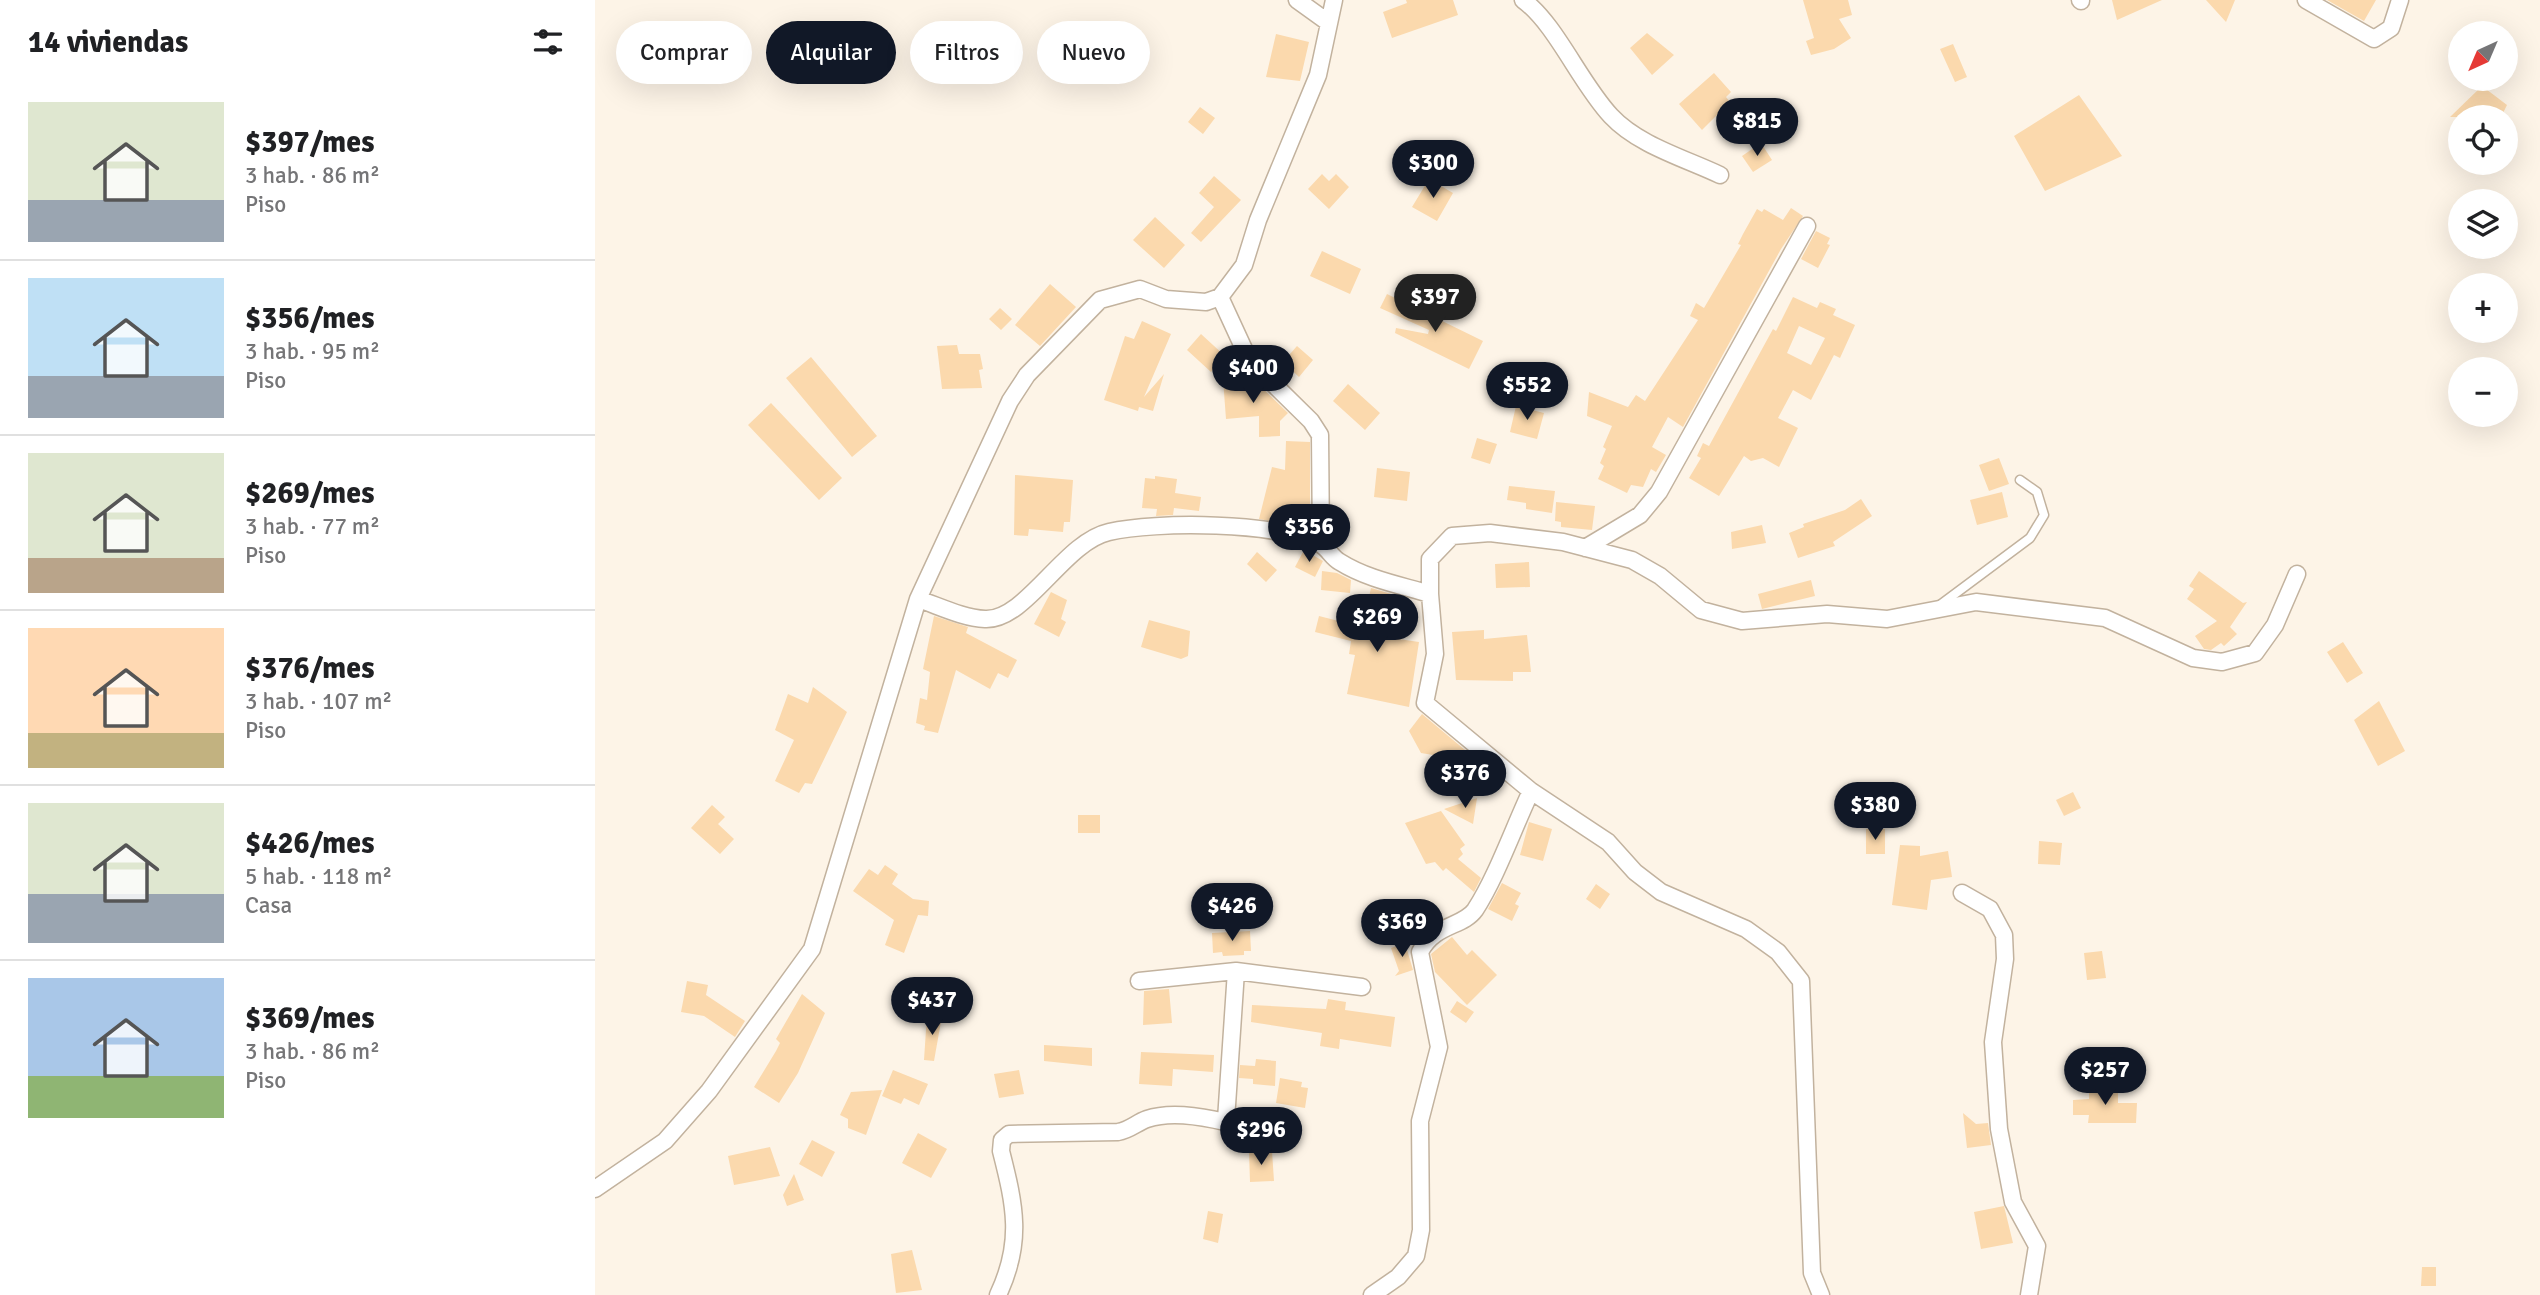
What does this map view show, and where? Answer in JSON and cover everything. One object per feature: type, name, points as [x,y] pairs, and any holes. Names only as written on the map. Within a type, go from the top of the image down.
[{"type":"street","points":[[1297,0],[1329,23]]},
{"type":"street","points":[[595,1189],[665,1141],[709,1091],[812,949],[918,599],[1010,401],[1027,375],[1100,300],[1140,289],[1166,299],[1206,302],[1220,297],[1244,265],[1258,220],[1318,75],[1334,0]]},
{"type":"street","points":[[1523,0],[1539,12],[1554,38],[1611,115],[1638,136],[1720,175]]},
{"type":"street","points":[[2306,0],[2374,40],[2391,27],[2400,0]]},
{"type":"street","points":[[1585,548],[1640,515],[1659,492],[1807,226]]},
{"type":"street","points":[[1220,297],[1249,360],[1311,421],[1319,436],[1321,544]]},
{"type":"street","points":[[918,599],[987,619],[1017,608],[1075,550],[1107,532],[1178,525],[1257,528],[1321,544],[1338,561],[1368,576],[1430,594]]},
{"type":"street","points":[[1821,1295],[1812,1273],[1801,981],[1778,953],[1746,929],[1661,892],[1635,872],[1608,842],[1531,791],[1425,703],[1435,654],[1430,559],[1452,536],[1490,533],[1585,548],[1632,560],[1660,576],[1701,610],[1742,621],[1827,614],[1887,618],[1976,602],[2105,618],[2193,658],[2222,662],[2255,653],[2275,625],[2297,574]]},
{"type":"street","points":[[1372,1295],[1398,1277],[1416,1255],[1421,1230],[1420,1121],[1439,1048],[1420,952],[1425,942],[1439,930],[1474,912],[1531,791]]},
{"type":"street","points":[[1962,893],[1990,909],[2004,934],[2005,959],[1993,1042],[1999,1129],[2013,1202],[2037,1246],[2029,1295]]},
{"type":"street","points":[[1226,1120],[1236,971]]},
{"type":"street","points":[[1139,981],[1236,971],[1362,987]]},
{"type":"street","points":[[998,1295],[1013,1257],[1015,1223],[1001,1151],[1002,1140],[1009,1134],[1118,1132],[1131,1129],[1148,1119],[1189,1116],[1226,1120],[1280,1139]]},
{"type":"lane","points":[[1935,609],[2030,538],[2044,515],[2037,492],[2020,480]]},
{"type":"building","points":[[1406,0],[1453,0],[1458,15],[1392,38],[1383,12],[1407,3]]},
{"type":"building","points":[[1803,0],[1848,0],[1852,15],[1839,19],[1851,38],[1834,49],[1811,55],[1806,41],[1814,38]]},
{"type":"building","points":[[2112,0],[2162,0],[2117,20]]},
{"type":"building","points":[[2206,0],[2235,0],[2226,22]]},
{"type":"building","points":[[2327,0],[2376,0],[2364,21]]},
{"type":"building","points":[[1647,33],[1674,55],[1652,75],[1630,48]]},
{"type":"building","points":[[1276,34],[1309,42],[1300,81],[1266,77]]},
{"type":"building","points":[[1953,44],[1967,77],[1955,82],[1940,49]]},
{"type":"building","points":[[1714,73],[1731,92],[1726,97],[1730,102],[1702,130],[1679,104]]},
{"type":"building","points":[[2477,91],[2489,91],[2507,105],[2462,105]]},
{"type":"building","points":[[2079,95],[2122,156],[2045,191],[2014,136]]},
{"type":"building","points":[[1200,107],[1215,118],[1203,134],[1188,122]]},
{"type":"building","points":[[1761,143],[1772,160],[1753,172],[1742,156]]},
{"type":"building","points":[[1322,174],[1329,181],[1336,174],[1349,187],[1329,209],[1308,189]]},
{"type":"building","points":[[1214,176],[1241,200],[1201,242],[1191,233],[1214,207],[1199,193]]},
{"type":"building","points":[[1429,179],[1453,193],[1437,221],[1412,207]]},
{"type":"building","points":[[1791,208],[1803,216],[1781,249],[1683,427],[1668,417],[1652,447],[1666,455],[1656,472],[1651,469],[1643,487],[1631,485],[1627,493],[1598,479],[1604,466],[1600,463],[1606,449],[1603,447],[1612,426],[1587,416],[1589,392],[1628,407],[1636,395],[1645,401],[1698,320],[1690,316],[1696,303],[1704,308],[1741,245],[1738,244],[1757,209],[1762,212],[1764,209],[1783,220]]},
{"type":"building","points":[[1155,217],[1185,245],[1164,268],[1133,240]]},
{"type":"building","points":[[1816,231],[1830,238],[1827,244],[1830,245],[1818,268],[1801,259]]},
{"type":"building","points":[[1322,251],[1361,269],[1350,294],[1310,276]]},
{"type":"building","points":[[1050,284],[1076,307],[1040,346],[1015,325]]},
{"type":"building","points":[[1387,294],[1483,341],[1469,369],[1395,333],[1396,328],[1428,334],[1429,330],[1380,308]]},
{"type":"building","points":[[1793,297],[1817,308],[1820,302],[1836,309],[1833,315],[1855,325],[1840,358],[1834,355],[1811,400],[1793,390],[1778,418],[1798,428],[1779,467],[1763,458],[1751,461],[1744,456],[1719,496],[1689,478],[1701,458],[1697,456],[1703,443],[1709,446],[1773,329],[1776,331]],"holes":[[[1799,326],[1825,338],[1811,365],[1787,353]]]},
{"type":"building","points":[[1000,308],[1012,319],[1001,330],[989,319]]},
{"type":"building","points":[[1142,321],[1171,334],[1144,397],[1164,374],[1153,411],[1139,407],[1138,411],[1104,400],[1125,336],[1134,339]]},
{"type":"building","points":[[1201,334],[1225,356],[1211,372],[1187,350]]},
{"type":"building","points":[[957,345],[959,354],[980,354],[983,369],[979,370],[982,388],[942,389],[937,346]]},
{"type":"building","points":[[1297,346],[1313,360],[1299,377],[1283,362]]},
{"type":"building","points":[[811,357],[877,436],[852,457],[786,378]]},
{"type":"building","points":[[1250,376],[1288,413],[1280,421],[1280,436],[1259,437],[1259,416],[1226,419],[1223,379]]},
{"type":"building","points":[[1348,384],[1380,413],[1365,430],[1333,401]]},
{"type":"building","points":[[771,403],[842,478],[819,500],[748,425]]},
{"type":"building","points":[[1516,406],[1544,413],[1537,439],[1510,432]]},
{"type":"building","points":[[1477,438],[1497,444],[1490,464],[1471,458]]},
{"type":"building","points":[[1286,441],[1310,442],[1310,529],[1259,519],[1272,467],[1285,470]]},
{"type":"building","points":[[1999,458],[2009,484],[1989,491],[1979,465]]},
{"type":"building","points":[[1377,468],[1410,472],[1407,501],[1374,497]]},
{"type":"building","points":[[1015,475],[1073,480],[1070,522],[1064,522],[1063,532],[1029,529],[1028,536],[1014,535]]},
{"type":"building","points":[[1155,476],[1177,479],[1175,493],[1201,497],[1199,511],[1174,508],[1173,515],[1156,516],[1157,509],[1142,508],[1145,478],[1155,479]]},
{"type":"building","points":[[1509,486],[1555,491],[1552,513],[1526,509],[1526,503],[1507,500]]},
{"type":"building","points":[[2002,492],[2008,517],[1977,525],[1970,500]]},
{"type":"building","points":[[1861,499],[1872,516],[1833,542],[1835,546],[1798,558],[1789,533],[1804,527],[1803,524],[1845,510]]},
{"type":"building","points":[[1556,502],[1595,506],[1592,530],[1561,527],[1561,522],[1555,521]]},
{"type":"building","points":[[1762,525],[1766,543],[1732,549],[1731,532]]},
{"type":"building","points":[[1304,550],[1323,561],[1315,577],[1295,567]]},
{"type":"building","points":[[1257,552],[1277,570],[1266,582],[1247,564]]},
{"type":"building","points":[[1529,562],[1530,587],[1496,588],[1495,564]]},
{"type":"building","points":[[1322,571],[1337,573],[1351,580],[1350,593],[1321,590]]},
{"type":"building","points":[[2199,571],[2243,603],[2247,602],[2230,627],[2237,634],[2224,646],[2221,643],[2211,650],[2204,649],[2195,636],[2217,621],[2187,599],[2194,589],[2189,586]]},
{"type":"building","points":[[1811,580],[1815,596],[1762,609],[1758,594]]},
{"type":"building","points":[[1371,588],[1395,595],[1385,637],[1419,642],[1409,707],[1347,694],[1355,655],[1349,654],[1351,641],[1315,632],[1319,616],[1362,627]]},
{"type":"building","points":[[1051,592],[1067,600],[1061,619],[1066,622],[1059,637],[1034,624]]},
{"type":"building","points":[[934,616],[968,627],[966,633],[1017,660],[1008,678],[998,673],[990,689],[956,670],[938,733],[924,730],[925,726],[916,723],[920,698],[927,700],[930,672],[923,669]]},
{"type":"building","points":[[1149,620],[1190,631],[1188,656],[1181,659],[1141,647]]},
{"type":"building","points":[[1484,630],[1484,639],[1527,635],[1531,672],[1513,672],[1513,681],[1456,680],[1452,632]]},
{"type":"building","points":[[2343,642],[2363,673],[2347,683],[2327,652]]},
{"type":"building","points":[[813,687],[847,712],[812,784],[805,783],[799,793],[775,781],[794,740],[775,730],[788,694],[808,703]]},
{"type":"building","points":[[2379,701],[2405,751],[2378,766],[2354,720]]},
{"type":"building","points":[[1422,714],[1483,765],[1478,791],[1434,782],[1439,756],[1421,753],[1409,731]]},
{"type":"building","points":[[2073,792],[2081,808],[2064,816],[2056,800]]},
{"type":"building","points":[[1477,798],[1473,824],[1444,809]]},
{"type":"building","points":[[712,805],[725,817],[718,824],[734,839],[720,854],[691,828]]},
{"type":"building","points":[[1441,811],[1465,845],[1460,849],[1463,854],[1458,859],[1481,878],[1474,892],[1446,868],[1443,871],[1435,862],[1426,864],[1405,823]]},
{"type":"building","points":[[1078,815],[1100,815],[1100,833],[1078,833]]},
{"type":"building","points":[[1529,822],[1552,829],[1543,861],[1520,855]]},
{"type":"building","points":[[1866,829],[1885,829],[1885,854],[1866,854]]},
{"type":"building","points":[[2039,841],[2062,843],[2060,865],[2038,864]]},
{"type":"building","points":[[1900,845],[1920,846],[1920,856],[1948,851],[1952,877],[1931,880],[1927,910],[1892,905]]},
{"type":"building","points":[[885,865],[898,874],[892,884],[913,899],[929,901],[928,916],[918,915],[904,953],[885,945],[894,920],[853,891],[869,869],[878,875]]},
{"type":"building","points":[[1502,883],[1521,893],[1515,904],[1519,906],[1512,921],[1488,909]]},
{"type":"building","points":[[1596,884],[1610,894],[1600,909],[1586,899]]},
{"type":"building","points":[[1250,931],[1251,951],[1244,951],[1244,955],[1223,956],[1222,952],[1213,953],[1212,933]]},
{"type":"building","points":[[1452,937],[1467,955],[1472,950],[1497,975],[1467,1005],[1435,972],[1431,954]]},
{"type":"building","points":[[1405,943],[1413,970],[1395,976],[1399,971],[1391,948]]},
{"type":"building","points":[[2102,951],[2106,978],[2087,980],[2084,953]]},
{"type":"building","points":[[687,981],[708,985],[706,995],[745,1021],[735,1037],[704,1016],[681,1012]]},
{"type":"building","points":[[1169,989],[1172,1023],[1143,1025],[1144,991]]},
{"type":"building","points":[[802,994],[825,1013],[798,1073],[779,1103],[754,1087],[776,1051],[780,1043],[776,1039]]},
{"type":"building","points":[[1328,999],[1346,1002],[1345,1010],[1395,1017],[1391,1047],[1340,1039],[1339,1049],[1320,1046],[1322,1033],[1251,1022],[1252,1005],[1326,1009]]},
{"type":"building","points":[[1457,1001],[1474,1012],[1466,1023],[1450,1012]]},
{"type":"building","points":[[927,1015],[942,1016],[934,1061],[924,1060]]},
{"type":"building","points":[[1044,1045],[1092,1048],[1092,1066],[1044,1061]]},
{"type":"building","points":[[1141,1052],[1214,1055],[1213,1072],[1173,1069],[1172,1086],[1139,1084]]},
{"type":"building","points":[[1256,1059],[1276,1061],[1275,1086],[1253,1084],[1253,1079],[1239,1078],[1240,1065],[1255,1066]]},
{"type":"building","points":[[893,1070],[928,1084],[919,1105],[904,1098],[901,1104],[882,1096]]},
{"type":"building","points":[[1019,1070],[1024,1094],[999,1098],[994,1074]]},
{"type":"building","points":[[1280,1078],[1302,1082],[1301,1087],[1308,1088],[1305,1108],[1276,1103]]},
{"type":"building","points":[[2089,1086],[2114,1086],[2118,1089],[2118,1103],[2137,1103],[2136,1123],[2088,1123],[2089,1115],[2073,1115],[2073,1100],[2089,1099]]},
{"type":"building","points":[[882,1090],[866,1135],[848,1128],[848,1119],[840,1115],[851,1092]]},
{"type":"building","points":[[1963,1113],[1976,1124],[1988,1123],[1991,1145],[1967,1148]]},
{"type":"building","points":[[918,1133],[947,1149],[931,1178],[902,1163]]},
{"type":"building","points":[[812,1140],[835,1152],[822,1177],[799,1164]]},
{"type":"building","points":[[770,1147],[780,1176],[734,1185],[728,1156]]},
{"type":"building","points":[[1272,1151],[1274,1181],[1250,1182],[1249,1152]]},
{"type":"building","points":[[794,1174],[804,1200],[787,1206],[783,1195]]},
{"type":"building","points":[[2004,1206],[2013,1243],[1981,1249],[1974,1212]]},
{"type":"building","points":[[1208,1211],[1223,1214],[1218,1243],[1203,1239]]},
{"type":"building","points":[[912,1250],[922,1290],[896,1293],[891,1254]]},
{"type":"building","points":[[2422,1267],[2436,1267],[2436,1286],[2421,1286]]}]
